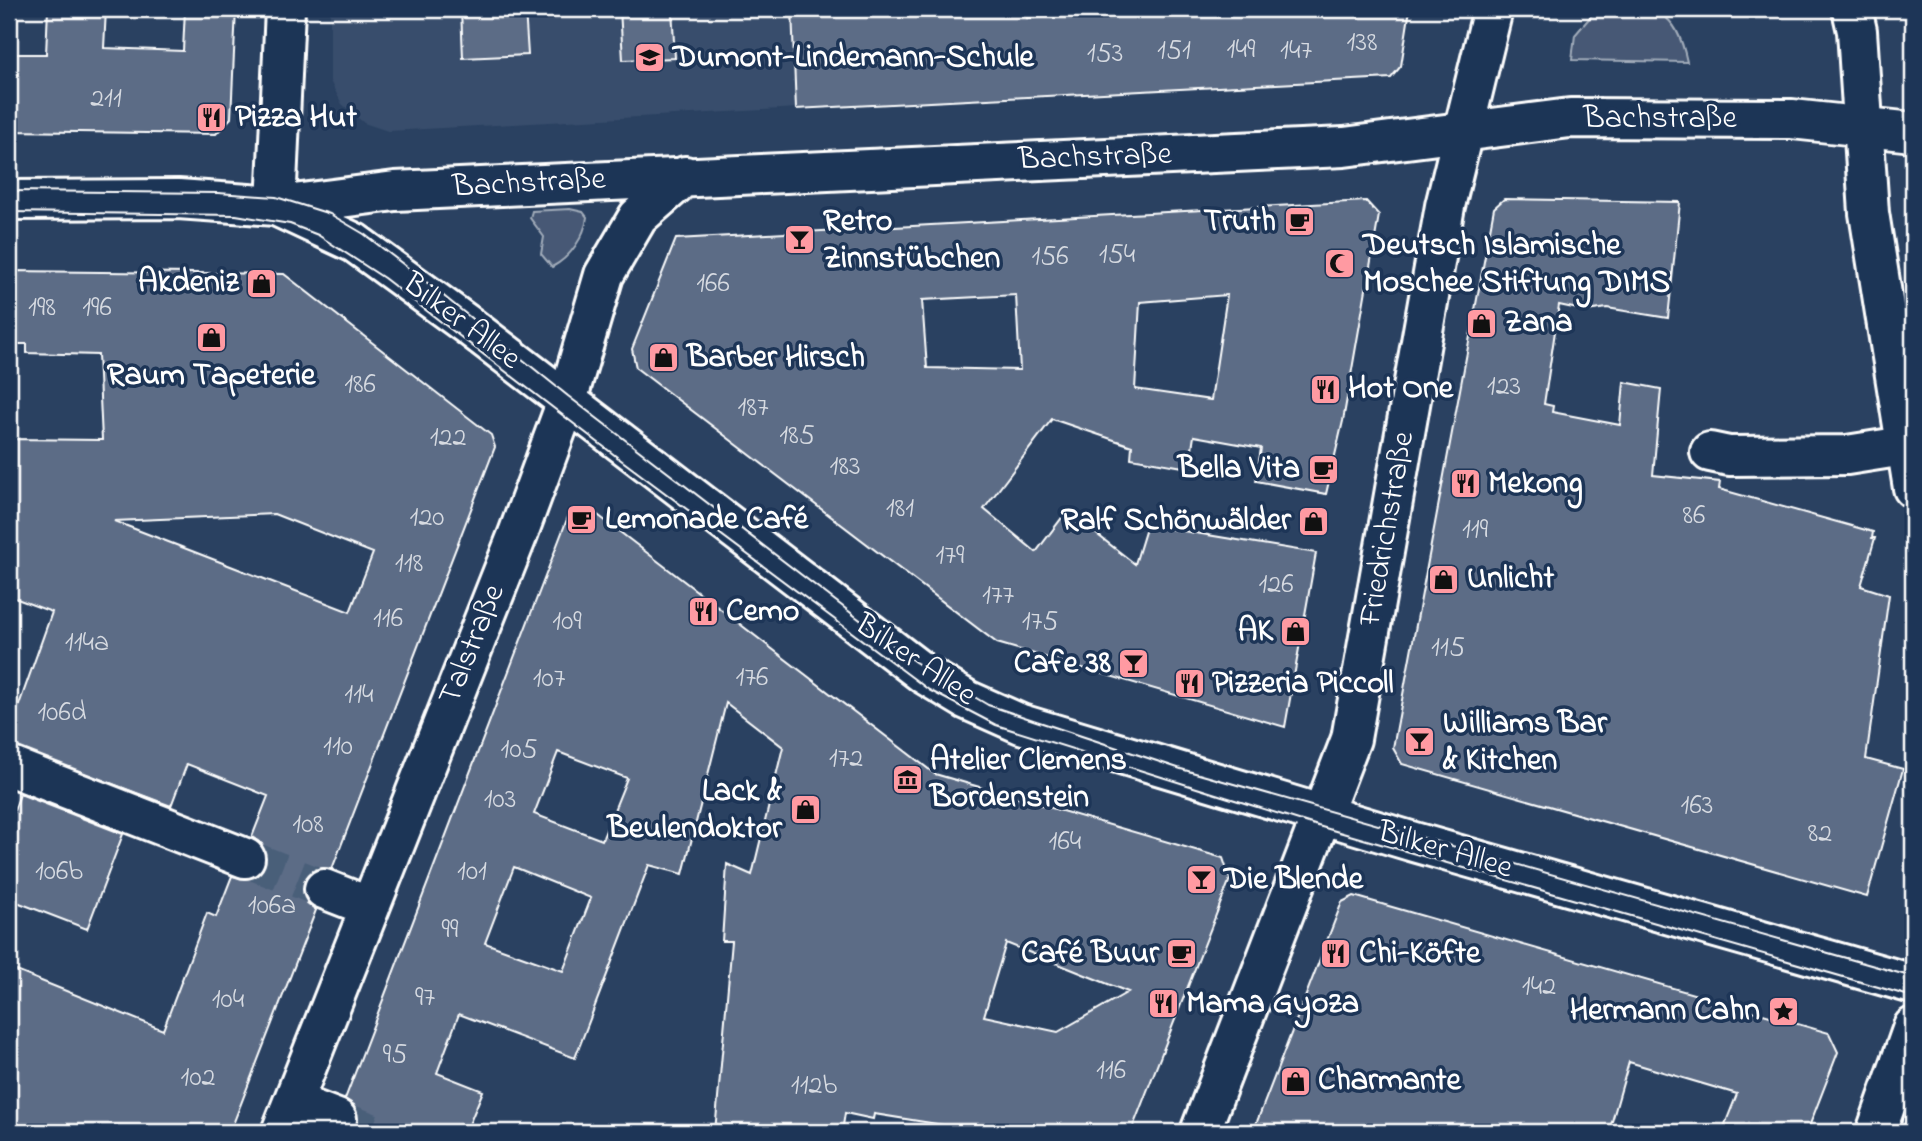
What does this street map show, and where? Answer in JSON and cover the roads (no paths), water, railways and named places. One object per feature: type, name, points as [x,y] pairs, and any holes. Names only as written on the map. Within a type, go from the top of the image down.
[{"type":"street","points":[[275,206],[285,9]]},
{"type":"street","name":"Friedrichstraße","points":[[1200,1132],[1352,739],[1445,206],[1493,9]]},
{"type":"street","points":[[1852,9],[1857,31],[1873,245],[1913,488]]},
{"type":"street","name":"Bachstraße","points":[[275,206],[395,191],[1344,147],[1570,118],[1792,119],[1913,132]]},
{"type":"street","name":"Talstraße","points":[[287,1117],[567,401],[613,256],[638,217],[685,176]]},
{"type":"street","name":"Bilker Allee","points":[[9,200],[202,200],[275,206],[355,243],[945,688],[1021,724],[1325,807],[1913,984]]},
{"type":"street","points":[[1905,446],[1913,337]]},
{"type":"street","points":[[1710,452],[1729,456],[1847,455],[1905,446]]},
{"type":"street","points":[[9,766],[245,858]]},
{"type":"street","points":[[324,890],[370,908]]},
{"type":"street","points":[[1876,1132],[1913,1027]]},
{"type":"street","points":[[287,1117],[337,1119]]},
{"type":"tunnel","points":[[245,858],[324,889]]},
{"type":"tunnel","points":[[337,1119],[371,1132]]},
{"type":"tram line","points":[[9,191],[218,193],[276,197],[330,214],[364,234],[568,396],[915,662],[988,705],[1181,769],[1913,977]]},
{"type":"tram line","points":[[9,212],[236,215],[290,224],[318,235],[384,278],[621,460],[929,690],[996,725],[1318,826],[1913,997]]},
{"type":"place","name":"Dumont-Lindemann-Schule","points":[[650,58]]},
{"type":"place","name":"Pizza Hut","points":[[212,118]]},
{"type":"place","name":"Truth","points":[[1299,222]]},
{"type":"place","name":"Retro Zinnstübchen","points":[[800,240]]},
{"type":"place","name":"Deutsch Islamische Moschee Stiftung DIMS","points":[[1340,264]]},
{"type":"place","name":"Akdeniz","points":[[262,283]]},
{"type":"place","name":"Zana","points":[[1481,323]]},
{"type":"place","name":"Raum Tapeterie","points":[[211,337]]},
{"type":"place","name":"Barber Hirsch","points":[[664,358]]},
{"type":"place","name":"Hot One","points":[[1325,389]]},
{"type":"place","name":"Bella Vita","points":[[1323,469]]},
{"type":"place","name":"Mekong","points":[[1465,484]]},
{"type":"place","name":"Lemonade Café","points":[[582,520]]},
{"type":"place","name":"Ralf Schönwälder","points":[[1314,521]]},
{"type":"place","name":"Unlicht","points":[[1444,579]]},
{"type":"place","name":"Cemo","points":[[703,612]]},
{"type":"place","name":"AK","points":[[1296,632]]},
{"type":"place","name":"Cafe 38","points":[[1134,664]]},
{"type":"place","name":"Pizzeria Piccoll","points":[[1189,684]]},
{"type":"place","name":"Williams Bar & Kitchen","points":[[1420,742]]},
{"type":"place","name":"Atelier Clemens Bordenstein","points":[[907,779]]},
{"type":"place","name":"Lack & Beulendoktor","points":[[805,810]]},
{"type":"place","name":"Die Blende","points":[[1201,880]]},
{"type":"place","name":"Café Buur","points":[[1182,954]]},
{"type":"place","name":"Chi-Köfte","points":[[1336,954]]},
{"type":"place","name":"Mama Gyoza","points":[[1163,1004]]},
{"type":"place","name":"Hermann Cahn","points":[[1783,1011]]},
{"type":"place","name":"Charmante","points":[[1295,1081]]}]
